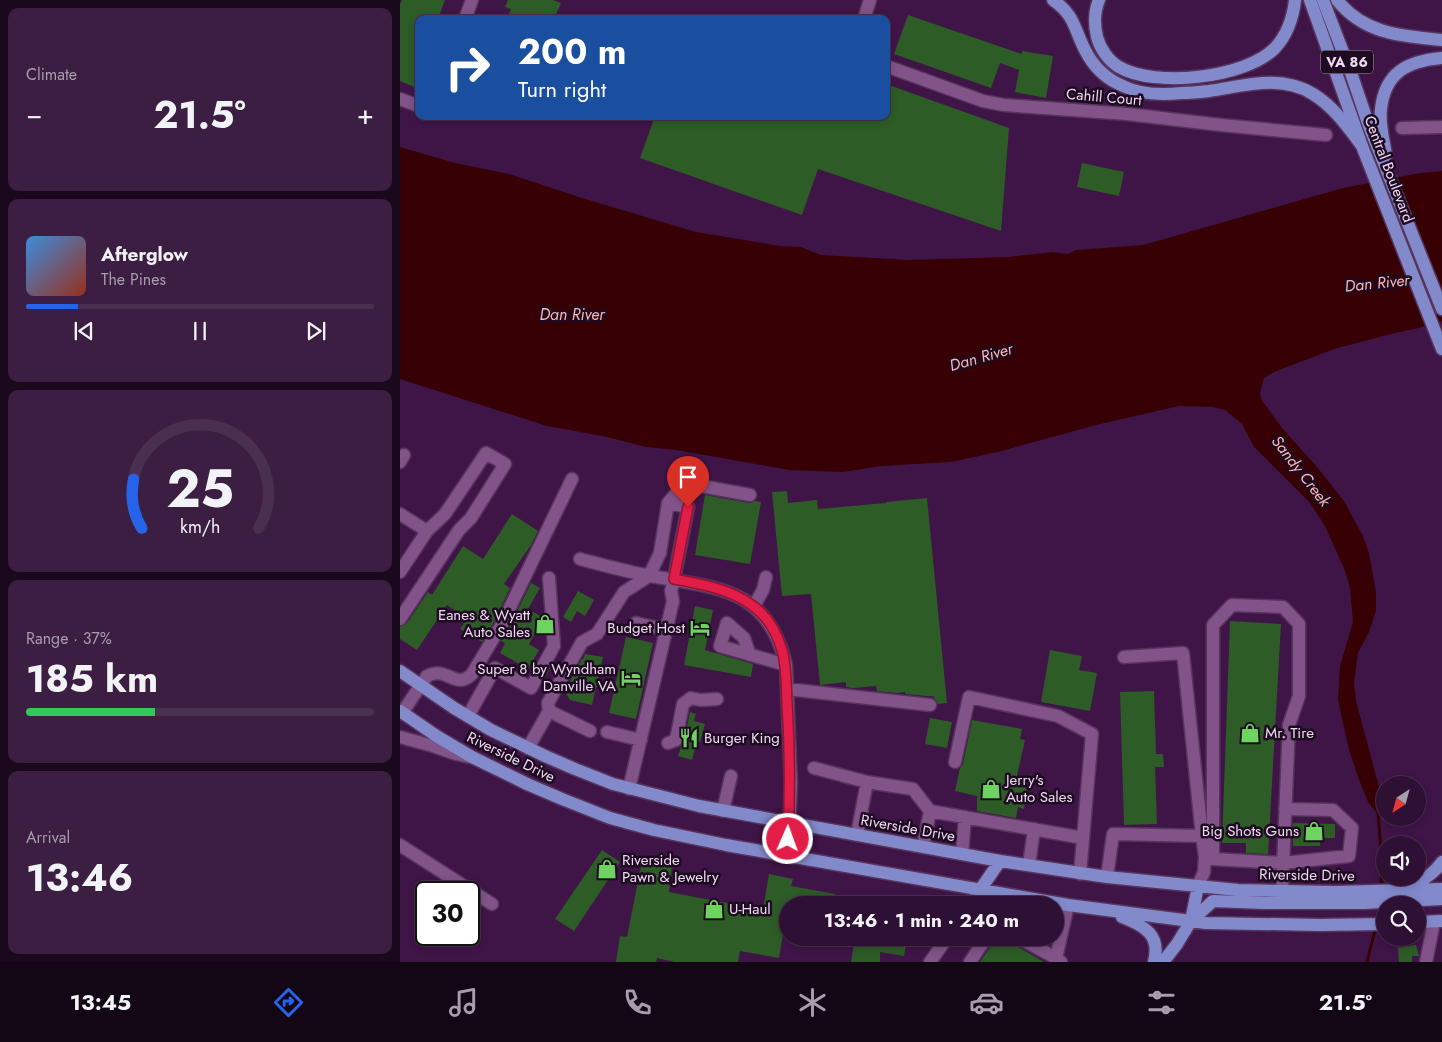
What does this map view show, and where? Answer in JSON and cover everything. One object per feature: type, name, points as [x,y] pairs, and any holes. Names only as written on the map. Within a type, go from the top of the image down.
[{"type":"main road","points":[[1053,0],[1069,14],[1092,62],[1112,81],[1124,87],[1149,93],[1176,94],[1254,83],[1276,82],[1290,84],[1315,95],[1331,108],[1346,124],[1362,146]]},
{"type":"main road","points":[[1099,0],[1095,16],[1095,28],[1098,42],[1111,61],[1132,73],[1146,76],[1189,78],[1217,74],[1264,58],[1283,38],[1289,27],[1295,0]]},
{"type":"main road","name":"Central Boulevard","points":[[1310,0],[1362,146],[1442,349]]},
{"type":"main road","name":"Central Boulevard","points":[[1323,0],[1369,126],[1442,309]]},
{"type":"main road","points":[[1337,0],[1351,15],[1363,24],[1394,34],[1442,40]]},
{"type":"main road","points":[[1389,175],[1381,124],[1383,97],[1388,85],[1404,67],[1414,62],[1442,58]]},
{"type":"main road","name":"Riverside Drive","points":[[400,671],[491,730],[575,770],[629,789],[723,811],[1000,861],[1107,878],[1238,890],[1336,892],[1365,897],[1392,890],[1442,888]]},
{"type":"main road","name":"Riverside Drive","points":[[401,712],[472,757],[562,800],[610,818],[654,830],[726,845],[980,890],[993,896]]},
{"type":"main road","points":[[980,890],[1000,861]]},
{"type":"main road","points":[[1392,890],[1409,887],[1420,882],[1429,876],[1442,862]]},
{"type":"main road","points":[[1191,921],[1198,886]]},
{"type":"main road","points":[[1163,962],[1191,921],[1213,901],[1265,903],[1365,897],[1398,902],[1442,899]]},
{"type":"main road","name":"Riverside Drive","points":[[1064,905],[1206,923],[1376,924]]},
{"type":"main road","points":[[1106,910],[1149,931],[1155,940],[1156,954],[1154,962]]},
{"type":"street","points":[[467,15],[472,0]]},
{"type":"street","points":[[865,15],[870,0]]},
{"type":"street","name":"Cahill Court","points":[[890,67],[983,100],[1004,105],[1127,114],[1221,126],[1326,136]]},
{"type":"street","points":[[400,99],[415,105]]},
{"type":"street","points":[[1402,128],[1442,127]]},
{"type":"street","points":[[400,572],[427,531],[445,514],[486,453],[505,464],[471,518],[459,530],[400,619]]},
{"type":"street","points":[[401,712],[427,676],[433,673],[443,674],[457,680],[462,680],[472,674],[502,624],[572,479]]},
{"type":"street","points":[[528,748],[549,711],[548,703],[582,642],[597,634],[624,592],[649,576],[660,553],[668,503],[685,483],[750,495]]},
{"type":"street","points":[[629,789],[674,601],[671,591],[688,507],[668,503]]},
{"type":"street","points":[[400,514],[427,531]]},
{"type":"street","points":[[660,553],[679,556]]},
{"type":"street","points":[[580,559],[649,576],[674,579],[724,591],[754,606],[767,620],[776,634],[786,665],[790,776],[788,856]]},
{"type":"street","points":[[754,606],[763,590],[766,577]]},
{"type":"street","points":[[468,716],[495,668],[531,688],[554,646],[549,578]]},
{"type":"street","points":[[1198,886],[1209,858],[1213,625],[1232,605],[1283,607],[1299,624],[1299,696],[1289,726],[1282,891]]},
{"type":"street","points":[[636,622],[667,630]]},
{"type":"street","points":[[1124,657],[1183,653],[1202,836],[1209,858]]},
{"type":"street","points":[[750,655],[786,665]]},
{"type":"street","points":[[787,689],[930,705]]},
{"type":"street","points":[[955,762],[969,697],[1058,716],[1092,734],[1080,874]]},
{"type":"street","points":[[668,743],[676,740],[683,704],[687,700],[691,698],[700,700],[716,699]]},
{"type":"street","points":[[549,711],[590,731]]},
{"type":"street","points":[[607,732],[641,740]]},
{"type":"street","points":[[400,737],[472,757]]},
{"type":"street","points":[[814,768],[867,782],[913,789],[930,811],[1083,838]]},
{"type":"street","points":[[723,811],[731,776]]},
{"type":"street","points":[[857,835],[867,782]]},
{"type":"street","points":[[1209,858],[1284,864],[1349,856],[1352,828],[1333,810],[1285,810]]},
{"type":"street","points":[[923,847],[930,811]]},
{"type":"street","points":[[962,854],[965,817]]},
{"type":"street","points":[[1029,865],[1034,829]]},
{"type":"street","points":[[1107,878],[1113,834],[1202,836]]},
{"type":"street","points":[[400,845],[492,904]]},
{"type":"street","points":[[976,896],[980,890]]},
{"type":"street","points":[[1033,946],[1058,960],[1068,905]]},
{"type":"street","points":[[1426,962],[1438,922]]},
{"type":"street","points":[[930,962],[941,946]]},
{"type":"street","points":[[970,962],[981,946]]},
{"type":"water","name":"Dan River","points":[[400,147],[455,163],[509,174],[696,232],[780,246],[801,247],[821,255],[909,260],[1007,257],[1053,252],[1067,254],[1076,250],[1143,245],[1343,188],[1420,173],[1442,171],[1442,321],[1334,349],[1274,372],[1264,378],[1260,393],[1261,399],[1282,428],[1344,501],[1363,536],[1369,553],[1376,592],[1376,611],[1369,632],[1358,653],[1354,683],[1356,701],[1376,776],[1376,812],[1368,802],[1358,777],[1349,750],[1338,700],[1340,666],[1353,622],[1350,588],[1345,571],[1325,526],[1310,503],[1254,447],[1242,424],[1225,410],[1213,407],[1179,406],[951,462],[881,466],[843,472],[789,470],[676,450],[646,447],[607,437],[547,426],[400,379]]},
{"type":"building","points":[[402,0],[445,0],[439,15],[415,15],[415,87],[400,81],[400,4]]},
{"type":"building","points":[[508,0],[553,0],[561,3],[556,15],[509,15],[511,9],[505,7]]},
{"type":"building","points":[[908,15],[1022,54],[1022,51],[1053,56],[1046,98],[1015,92],[1019,70],[1000,63],[991,88],[894,54]]},
{"type":"building","points":[[890,85],[1009,128],[1001,231],[818,169],[802,215],[640,158],[654,120],[890,120]]},
{"type":"building","points":[[1082,163],[1124,172],[1119,196],[1077,187]]},
{"type":"building","points":[[787,491],[788,503],[817,500],[818,509],[927,498],[947,703],[938,704],[933,696],[877,691],[876,686],[853,688],[846,687],[846,682],[820,685],[811,594],[782,596],[772,492]]},
{"type":"building","points":[[705,495],[749,503],[761,502],[750,564],[695,555]]},
{"type":"building","points":[[512,514],[538,531],[531,545],[504,584],[510,588],[482,642],[460,629],[467,619],[447,605],[417,650],[400,639],[400,627],[407,623],[428,592],[432,595],[463,546],[483,559]]},
{"type":"building","points":[[531,583],[540,588],[528,609],[544,618],[529,644],[539,650],[528,669],[500,653],[505,643],[501,641]]},
{"type":"building","points":[[578,591],[594,600],[585,616],[577,611],[571,622],[563,617]]},
{"type":"building","name":"Budget Host","points":[[695,606],[713,610],[705,650],[753,664],[751,677],[684,665]]},
{"type":"building","name":"Mr. Tire","points":[[1230,621],[1281,624],[1268,854],[1246,853],[1246,843],[1222,843]]},
{"type":"building","name":"Super 8 by Wyndham Danville VA","points":[[626,637],[653,643],[636,719],[609,713]]},
{"type":"building","points":[[1050,650],[1082,656],[1079,670],[1097,673],[1090,711],[1041,702]]},
{"type":"building","points":[[585,654],[603,657],[592,705],[570,700],[565,692],[568,690],[571,679]]},
{"type":"building","points":[[1154,691],[1156,754],[1163,754],[1164,767],[1155,767],[1157,824],[1124,825],[1120,692]]},
{"type":"building","points":[[690,712],[696,714],[694,721],[705,724],[692,760],[678,756],[684,742]]},
{"type":"building","points":[[930,718],[952,722],[947,748],[925,744]]},
{"type":"building","points":[[972,720],[1022,729],[1020,739],[1025,740],[1016,780],[1029,782],[1024,809],[1018,807],[1016,818],[977,811],[977,796],[955,791]]},
{"type":"building","name":"Big Shots Guns","points":[[1293,823],[1335,824],[1335,838],[1320,838],[1320,846],[1293,846]]},
{"type":"building","points":[[602,850],[620,862],[574,931],[555,919]]},
{"type":"building","points":[[642,861],[672,866],[669,892],[763,910],[769,874],[793,879],[791,886],[835,894],[835,896],[779,896],[779,946],[781,946],[779,958],[740,951],[738,962],[675,962],[657,958],[656,962],[616,962],[620,936],[627,937]]},
{"type":"building","points":[[854,946],[906,946],[904,956],[880,952],[880,962],[851,962]]},
{"type":"building","points":[[991,946],[1017,946],[1044,962],[980,962]]},
{"type":"building","points":[[1416,946],[1419,956],[1412,956],[1412,962],[1399,962],[1398,948]]},
{"type":"waterway","name":"Sandy Creek","points":[[1379,826],[1382,866],[1381,888]]},
{"type":"waterway","name":"Sandy Creek","points":[[1367,962],[1376,926]]},
{"type":"place","name":"Eanes & Wyatt Auto Sales","points":[[545,624]]},
{"type":"place","name":"Budget Host","points":[[700,628]]},
{"type":"place","name":"Super 8 by Wyndham Danville VA","points":[[631,678]]},
{"type":"place","name":"Mr. Tire","points":[[1250,733]]},
{"type":"place","name":"Burger King","points":[[689,738]]},
{"type":"place","name":"Jerry's Auto Sales","points":[[991,789]]},
{"type":"place","name":"Big Shots Guns","points":[[1314,831]]},
{"type":"place","name":"Riverside Pawn & Jewelry","points":[[607,869]]},
{"type":"place","name":"U-Haul","points":[[714,909]]},
{"type":"route","points":[[688,507],[674,579],[724,591],[754,606],[767,620],[776,634],[782,649],[786,665],[790,751],[791,784],[788,839]]}]
